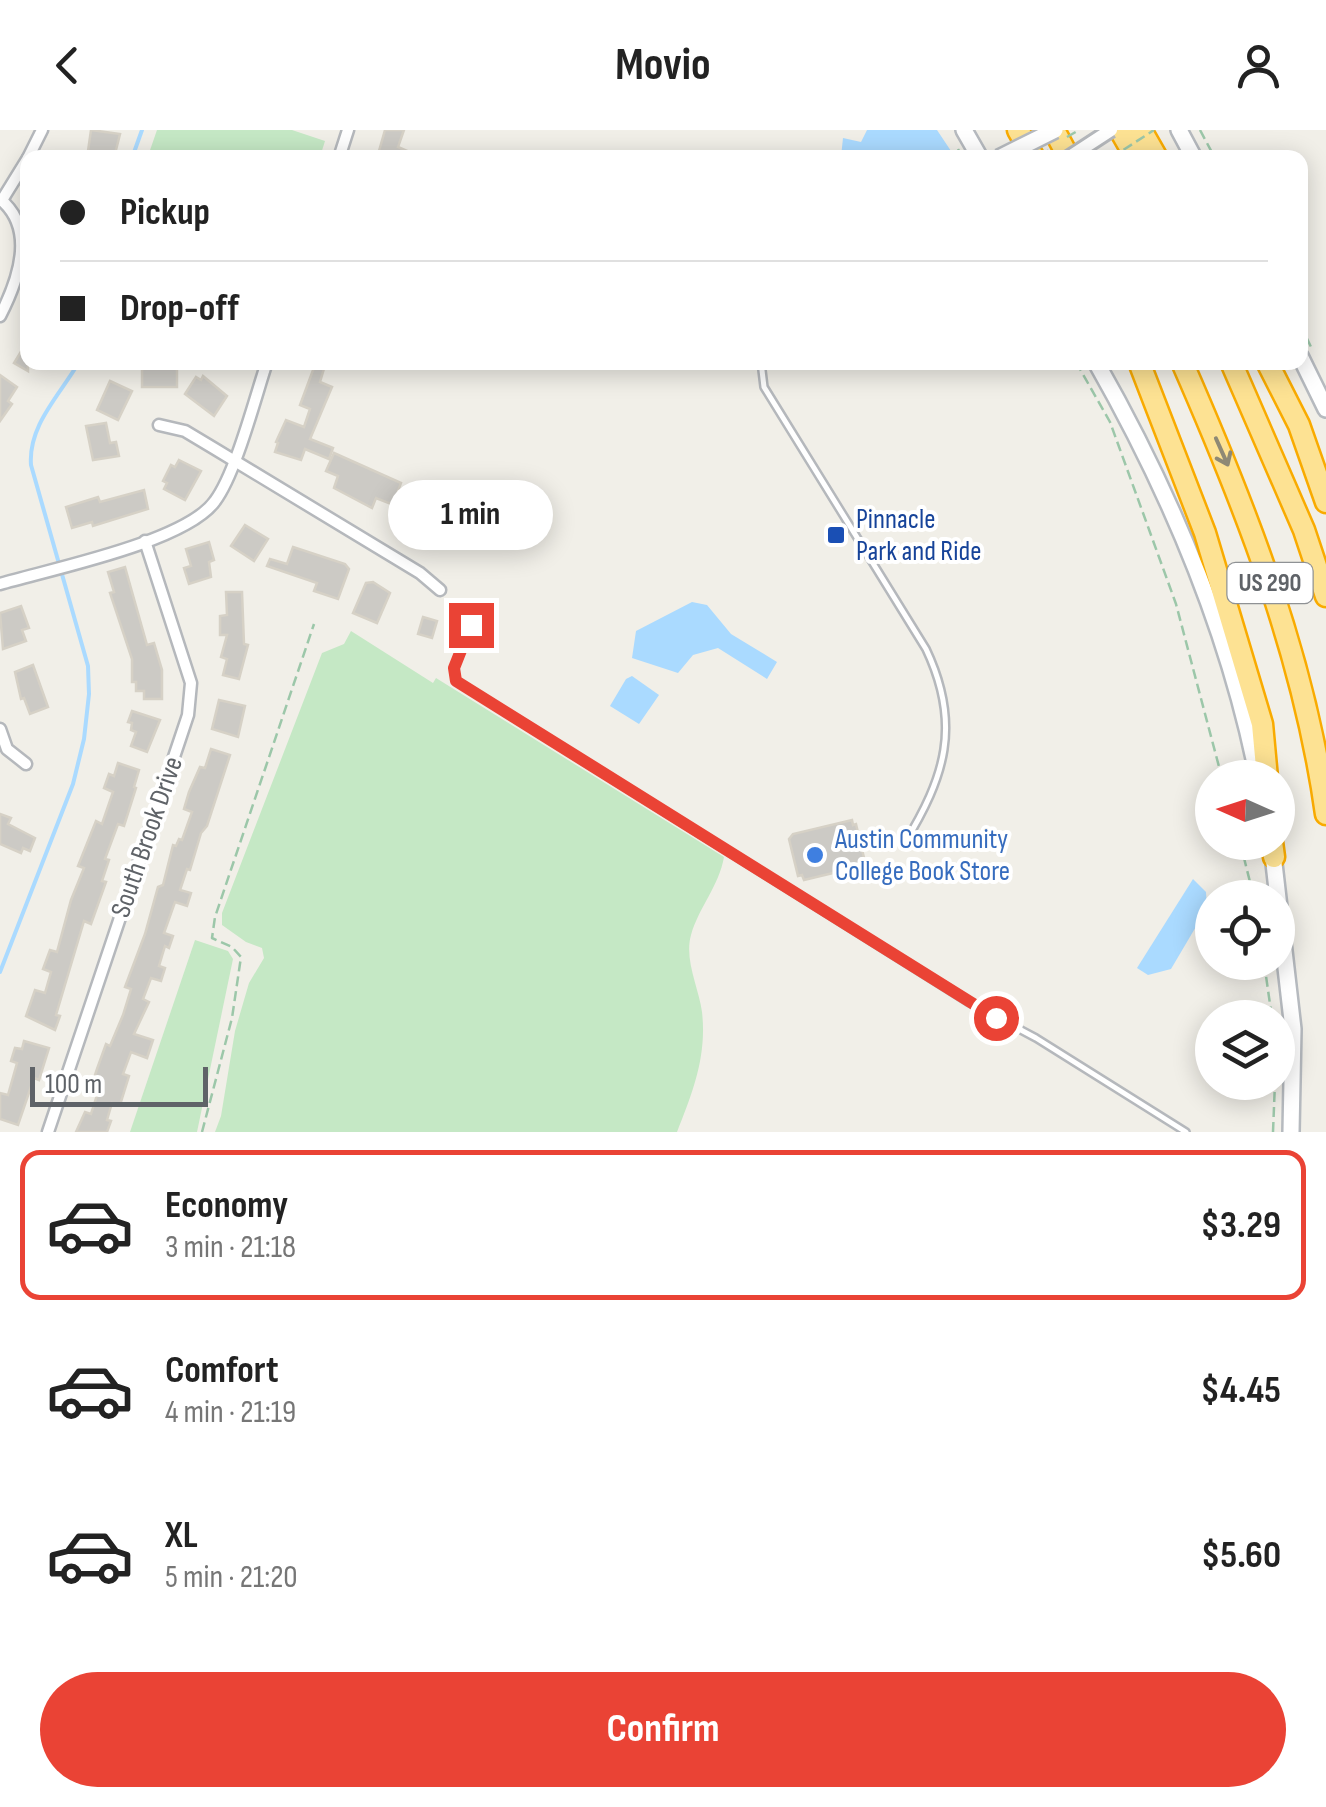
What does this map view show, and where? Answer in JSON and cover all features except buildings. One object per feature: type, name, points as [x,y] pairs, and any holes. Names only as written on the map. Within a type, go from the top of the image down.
[{"type":"highway","points":[[1142,370],[1205,533],[1262,724],[1265,760]]},
{"type":"highway","name":"US 290","points":[[1186,370],[1228,467],[1282,616],[1319,766],[1326,814]]},
{"type":"highway","name":"US 290","points":[[1235,370],[1304,530],[1326,596]]},
{"type":"highway","points":[[1271,370],[1299,425],[1326,502]]},
{"type":"main road","points":[[1014,150],[1055,130]]},
{"type":"main road","points":[[1100,370],[1134,430],[1210,602],[1230,661],[1254,760]]},
{"type":"main road","points":[[1308,370],[1324,398]]},
{"type":"main road","points":[[1274,860],[1293,1029],[1291,1132]]},
{"type":"street","points":[[1081,150],[1110,130]]},
{"type":"street","points":[[20,170],[1,200],[11,209],[20,238]]},
{"type":"street","points":[[0,316],[16,282],[20,249]]},
{"type":"street","points":[[0,584],[145,541],[182,528],[205,513],[221,492],[265,370]]},
{"type":"street","points":[[158,425],[185,431],[420,573],[440,590]]},
{"type":"street","name":"South Brook Drive","points":[[48,1132],[191,697],[187,667],[145,541]]},
{"type":"street","points":[[0,729],[7,748],[26,764]]},
{"type":"lane","points":[[762,370],[764,387],[913,628],[938,678],[945,724],[941,770],[930,801],[904,844]]},
{"type":"lane","points":[[471,625],[454,668],[456,681],[968,1002],[1036,1038],[1186,1132]]},
{"type":"path","points":[[1123,150],[1154,130]]},
{"type":"path","points":[[1081,370],[1110,422],[1176,604],[1217,760]]},
{"type":"path","points":[[202,1132],[232,1018],[241,956],[212,938],[215,916],[314,624]]},
{"type":"path","points":[[1273,1132],[1274,1100]]},
{"type":"green space","points":[[157,130],[292,130],[325,141],[322,150],[150,150]]},
{"type":"green space","points":[[351,631],[433,683],[436,678],[724,857],[689,945],[702,1012],[702,1044],[693,1088],[677,1132],[215,1132],[235,1031],[249,983],[264,958],[262,948],[222,925],[222,913],[322,653],[344,644]]},
{"type":"green space","points":[[195,940],[228,951],[233,959],[197,1132],[130,1132]]},
{"type":"water","points":[[867,130],[937,130],[950,150],[842,150],[843,138],[861,142]]},
{"type":"water","points":[[692,602],[707,605],[731,634],[777,662],[767,679],[718,648],[693,655],[678,673],[632,658],[636,631]]},
{"type":"water","points":[[632,676],[659,695],[639,724],[610,706],[626,679]]},
{"type":"water","points":[[1193,879],[1195,928],[1171,969],[1148,975],[1137,968]]},
{"type":"waterway","points":[[135,150],[142,130]]},
{"type":"waterway","points":[[0,972],[73,784],[84,739],[88,666],[31,465],[31,450],[40,424],[74,370]]},
{"type":"place","name":"Pinnacle Park and Ride","points":[[836,535]]},
{"type":"place","name":"Austin Community College Book Store","points":[[815,855]]},
{"type":"route","points":[[471,625],[454,668],[456,681],[996,1018]]}]
